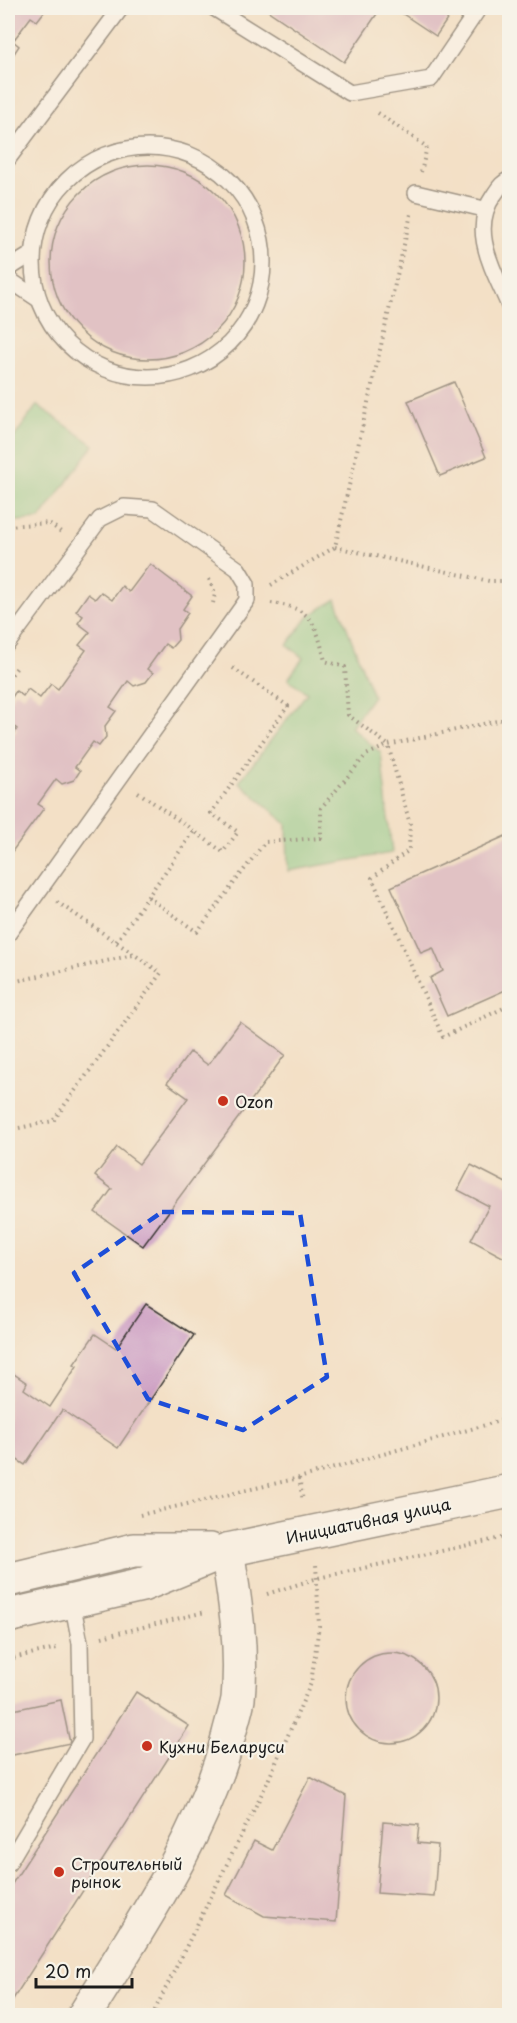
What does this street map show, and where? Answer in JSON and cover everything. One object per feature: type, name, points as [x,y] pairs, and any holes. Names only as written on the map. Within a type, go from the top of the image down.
[{"type":"main road","name":"Инициативная улица","points":[[8,1616],[142,1585],[227,1550],[510,1491]]},
{"type":"main road","name":"Инициативная улица","points":[[8,1580],[134,1550],[227,1550]]},
{"type":"main road","points":[[84,2016],[168,1876],[202,1812],[224,1754],[238,1690],[241,1657],[236,1604],[227,1550]]},
{"type":"lane","points":[[8,159],[121,8]]},
{"type":"lane","points":[[214,8],[350,93],[431,79],[479,8]]},
{"type":"lane","points":[[157,147],[201,159],[236,186],[259,226],[264,271],[252,314],[225,350],[185,372],[140,378],[96,366],[61,339],[38,299],[32,254],[44,211],[72,175],[111,152],[157,147]]},
{"type":"lane","points":[[510,179],[503,182],[484,209],[483,243],[510,308]]},
{"type":"lane","points":[[416,193],[484,209]]},
{"type":"lane","points":[[8,269],[32,254]]},
{"type":"lane","points":[[8,279],[38,299]]},
{"type":"lane","points":[[8,643],[100,519],[124,507],[153,509],[237,569],[247,584],[247,600],[8,934]]},
{"type":"lane","points":[[8,1864],[82,1739],[80,1643],[72,1601]]},
{"type":"path","points":[[335,547],[427,147],[350,93]]},
{"type":"path","points":[[8,526],[49,523],[79,546]]},
{"type":"path","points":[[247,600],[335,547],[489,581],[510,581]]},
{"type":"path","points":[[201,573],[247,600],[292,605],[316,624],[325,661],[345,667],[348,715],[387,745],[410,824],[409,850],[372,878],[443,1036],[510,1005]]},
{"type":"path","points":[[210,579],[215,594],[211,614]]},
{"type":"path","points":[[119,779],[223,852],[233,839],[238,832],[211,813],[288,706],[210,652]]},
{"type":"path","points":[[8,680],[24,657]]},
{"type":"path","points":[[148,897],[197,932],[265,842],[321,838],[321,808],[366,755],[387,745],[501,720],[510,735]]},
{"type":"path","points":[[116,942],[194,831]]},
{"type":"path","points":[[19,1128],[53,1121],[161,973],[39,890]]},
{"type":"path","points":[[8,983],[134,955]]},
{"type":"path","points":[[136,1516],[299,1478],[510,1418]]},
{"type":"path","points":[[8,1659],[236,1604],[318,1578],[510,1536]]},
{"type":"path","points":[[152,2016],[262,1794],[311,1683],[320,1626],[318,1578]]},
{"type":"highlighted area","points":[[162,1212],[300,1213],[327,1377],[243,1430],[148,1399],[74,1273]]},
{"type":"green space","points":[[37,405],[94,445],[40,519],[8,522],[8,446]]},
{"type":"green space","points":[[336,599],[373,696],[351,727],[381,753],[392,853],[288,871],[287,824],[239,782],[307,693],[288,679],[303,658],[287,645],[309,616]]},
{"type":"building","points":[[8,8],[44,8],[44,12],[37,21],[31,17],[13,41],[19,46],[13,55],[8,56]]},
{"type":"building","points":[[264,8],[381,8],[344,62]]},
{"type":"building","points":[[394,8],[455,8],[436,36]]},
{"type":"building","points":[[138,165],[158,165],[194,176],[217,193],[229,208],[238,225],[245,252],[245,272],[238,299],[229,316],[217,331],[202,343],[185,352],[158,359],[138,359],[102,348],[73,324],[62,308],[55,290],[51,272],[51,252],[62,216],[86,187],[102,176],[120,169]]},
{"type":"building","points":[[454,382],[486,457],[440,476],[408,401]]},
{"type":"building","points":[[150,564],[192,596],[183,609],[188,613],[177,629],[178,640],[171,648],[165,644],[147,669],[153,673],[146,682],[134,686],[128,681],[110,707],[116,711],[105,726],[106,737],[99,746],[93,742],[75,767],[80,771],[74,780],[62,784],[56,779],[38,804],[44,808],[8,857],[8,757],[14,748],[8,743],[17,729],[8,722],[11,713],[8,711],[8,703],[16,691],[23,696],[28,689],[40,698],[51,684],[58,689],[86,650],[79,645],[90,632],[78,623],[83,616],[76,611],[88,594],[95,599],[101,592],[112,600],[122,586],[129,592]]},
{"type":"building","points":[[510,834],[510,988],[447,1016],[430,978],[443,971],[433,948],[421,953],[391,887]]},
{"type":"building","points":[[240,1022],[285,1055],[143,1246],[95,1212],[112,1189],[95,1176],[117,1147],[139,1164],[188,1098],[167,1083],[190,1052],[208,1065]]},
{"type":"building","points":[[471,1165],[510,1185],[510,1261],[471,1240],[489,1206],[458,1190]]},
{"type":"building","points":[[146,1304],[194,1335],[118,1448],[62,1410],[25,1465],[8,1454],[8,1370],[27,1383],[24,1389],[50,1407],[77,1366],[74,1364],[95,1334],[116,1348]]},
{"type":"building","points":[[391,1653],[408,1656],[423,1666],[433,1681],[436,1698],[433,1715],[423,1730],[408,1740],[391,1743],[374,1740],[359,1730],[349,1715],[346,1698],[349,1681],[359,1666],[374,1656]]},
{"type":"building","points":[[136,1692],[189,1726],[8,2007],[8,1890]]},
{"type":"building","points":[[61,1700],[70,1743],[8,1756],[8,1711]]},
{"type":"building","points":[[310,1777],[346,1796],[336,1922],[264,1916],[226,1895],[254,1841],[272,1850]]},
{"type":"building","points":[[383,1822],[419,1825],[417,1843],[438,1845],[434,1897],[377,1893]]},
{"type":"place","name":"Ozon","points":[[223,1101]]},
{"type":"place","name":"Кухни Беларуси","points":[[147,1746]]},
{"type":"place","name":"Строительный рынок","points":[[59,1872]]}]
